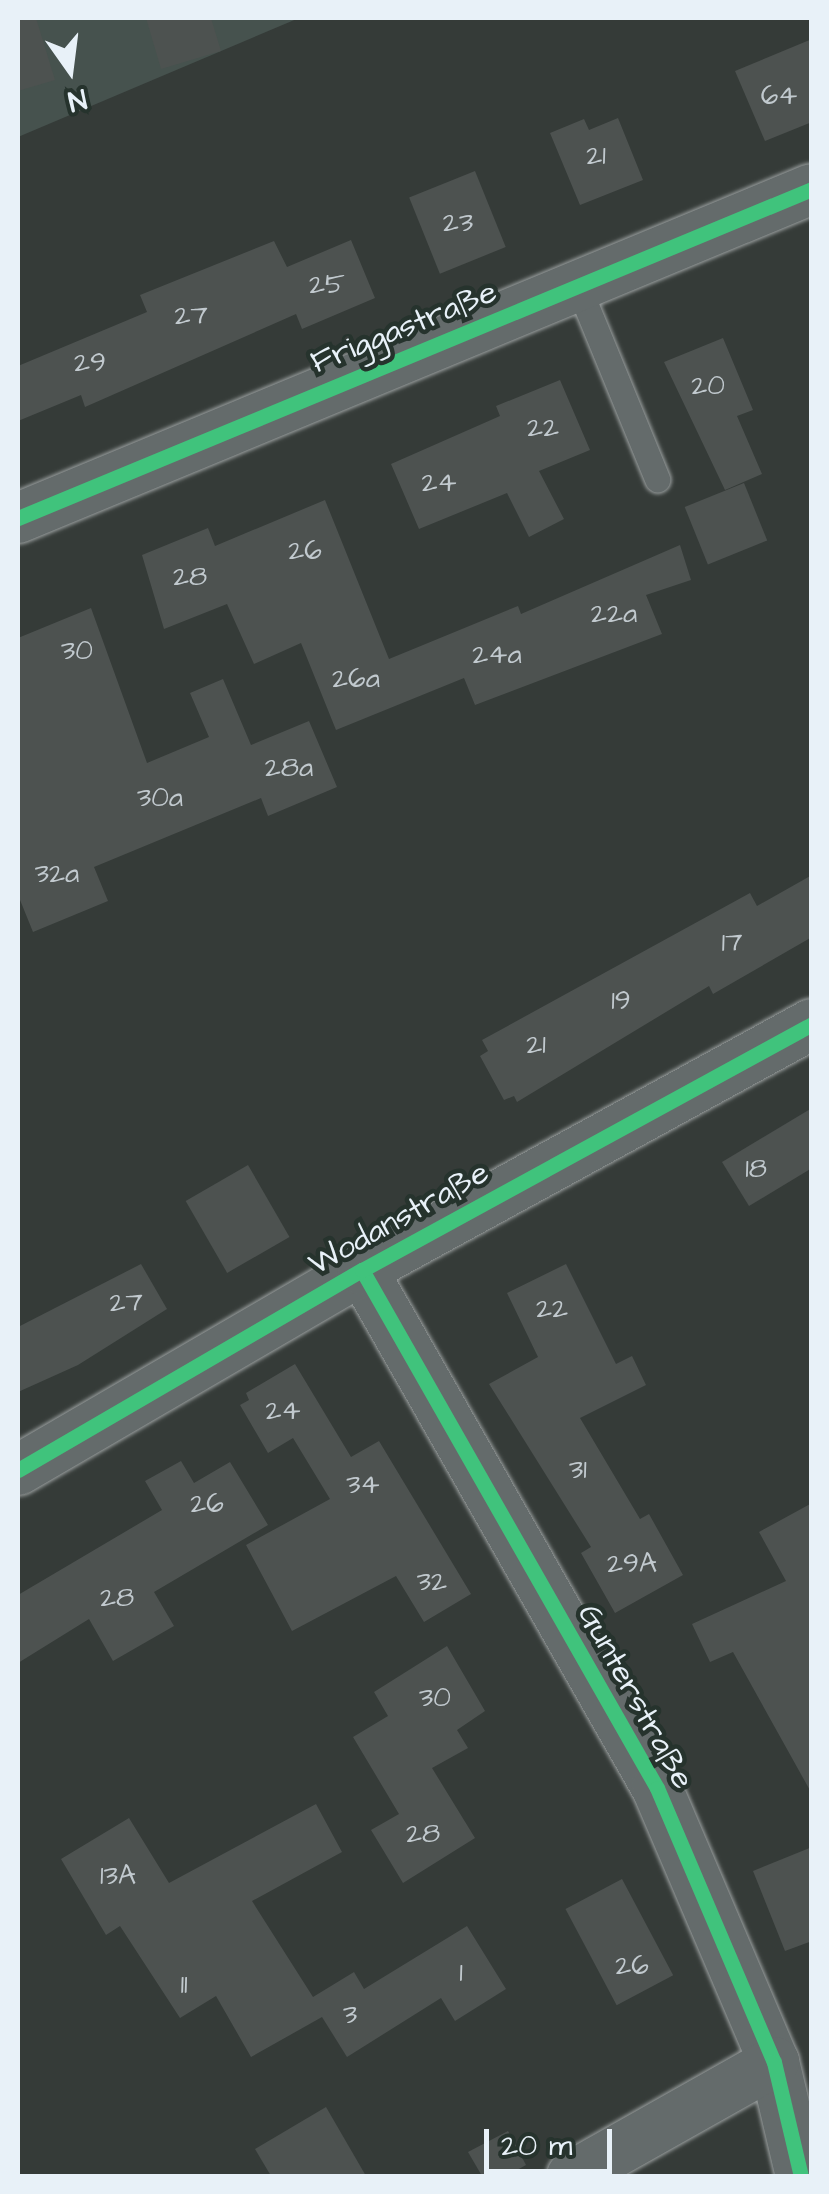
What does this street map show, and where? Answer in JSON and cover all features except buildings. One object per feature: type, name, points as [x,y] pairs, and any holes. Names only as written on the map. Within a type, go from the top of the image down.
[{"type":"street","name":"Friggastraße","points":[[18,518],[812,190]]},
{"type":"street","name":"Wodanstraße","points":[[18,1470],[362,1270],[812,1024]]},
{"type":"street","name":"Gunterstraße","points":[[362,1270],[657,1788],[774,2062],[800,2176]]},
{"type":"street","points":[[572,2176],[774,2062]]},
{"type":"lane","points":[[578,286],[657,479]]},
{"type":"shaded area","points":[[18,18],[299,18],[18,137]]},
{"type":"cycle path","points":[[18,518],[812,189]]},
{"type":"cycle path","points":[[18,1470],[362,1270],[812,1024]]},
{"type":"cycle path","points":[[362,1270],[657,1788],[774,2062],[801,2176]]}]
